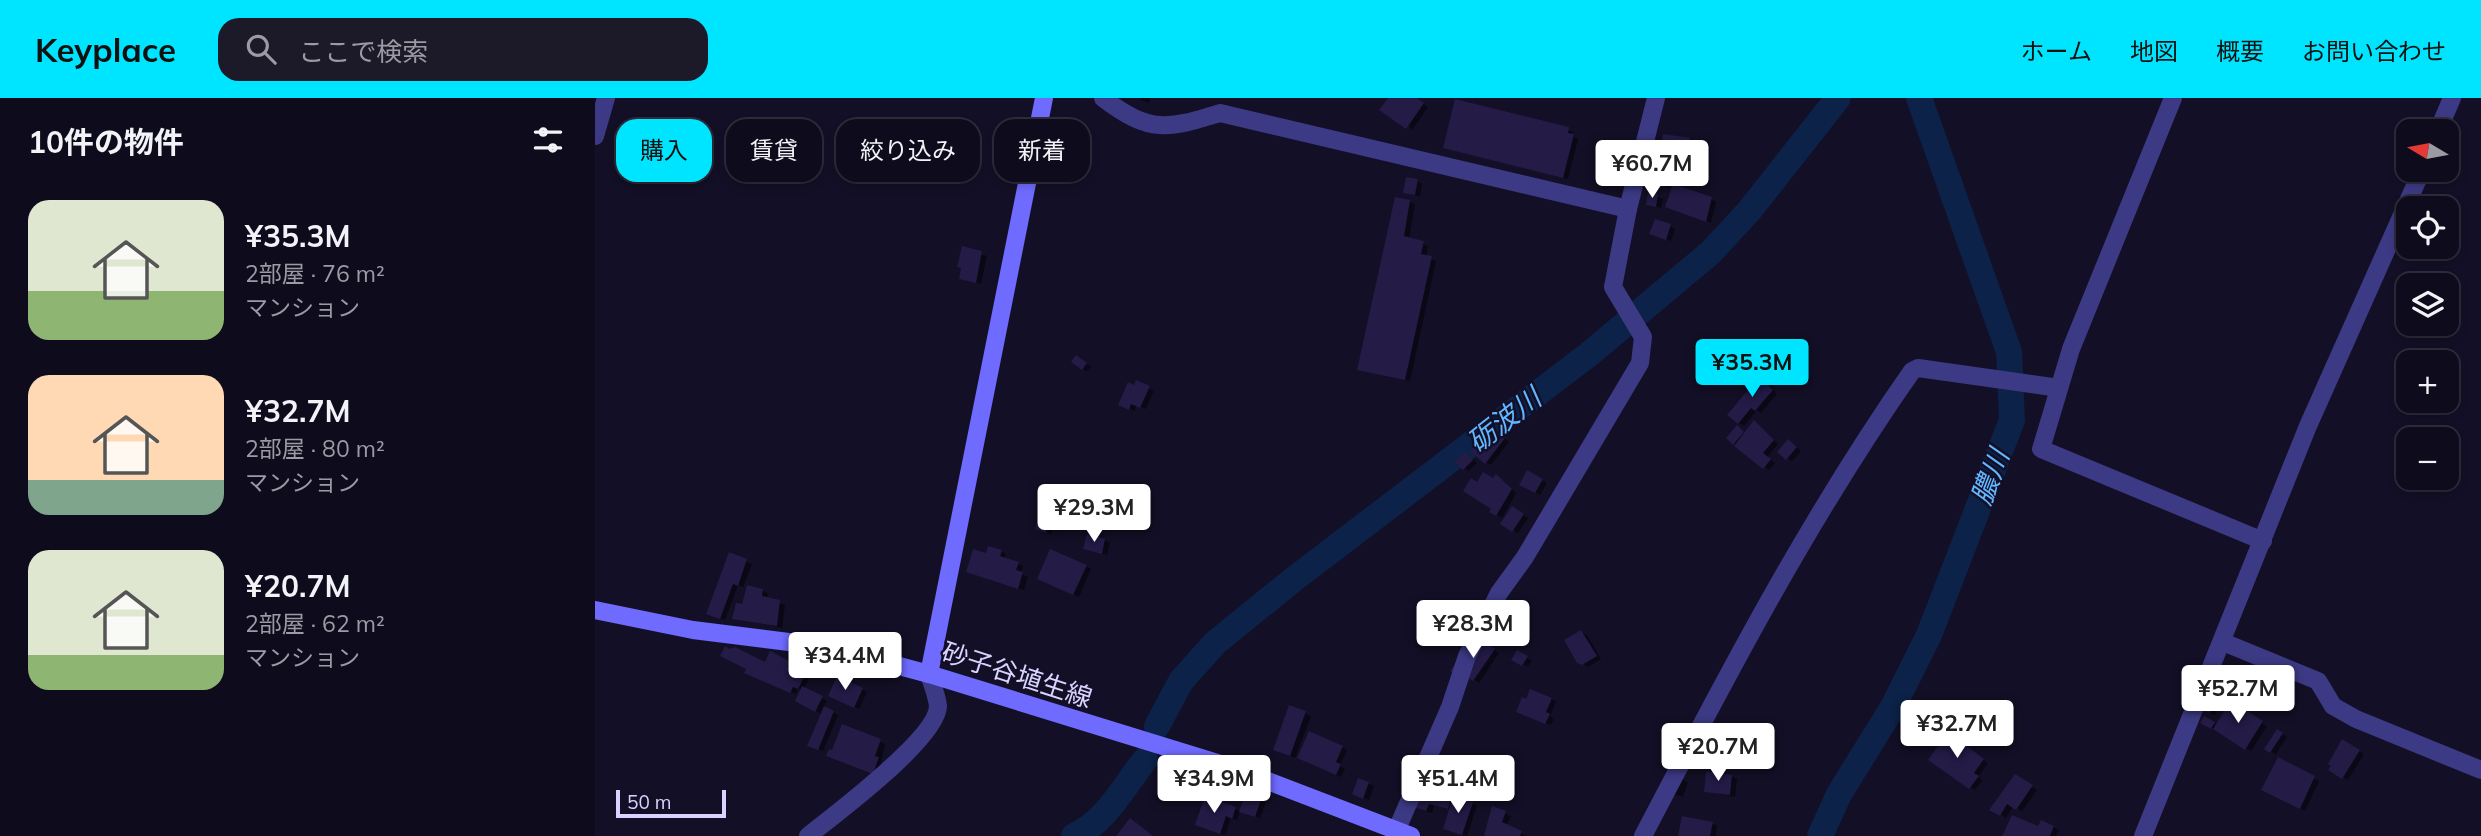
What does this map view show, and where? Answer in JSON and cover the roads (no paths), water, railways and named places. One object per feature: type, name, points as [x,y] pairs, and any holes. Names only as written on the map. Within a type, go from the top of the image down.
[{"type":"main road","points":[[929,674],[1044,98]]},
{"type":"main road","name":"砂子谷埴生線","points":[[595,610],[693,630],[828,647],[929,674],[1234,768],[1404,832]]},
{"type":"street","points":[[595,136],[606,98]]},
{"type":"street","points":[[1103,98],[1147,123],[1162,127],[1175,127],[1220,113],[1628,209]]},
{"type":"street","points":[[1404,832],[1467,656],[1499,593],[1525,556],[1640,363],[1643,337],[1613,286],[1628,209],[1656,98]]},
{"type":"street","points":[[2173,98],[2056,387],[2041,449],[2263,541]]},
{"type":"street","points":[[2443,119],[2452,98]]},
{"type":"street","points":[[2143,836],[2308,426],[2417,182]]},
{"type":"street","points":[[1643,836],[1763,608],[1768,605],[1870,430],[1912,372],[1918,368],[2056,387]]},
{"type":"street","points":[[2223,642],[2318,681],[2333,706],[2356,719],[2481,770]]},
{"type":"street","points":[[808,836],[862,795],[913,746],[935,716],[938,707],[929,674]]},
{"type":"waterway","name":"砺波川","points":[[1157,726],[1181,681],[1215,643],[1294,579],[1588,355],[1710,253],[1749,211],[1838,98]]},
{"type":"waterway","name":"膿川","points":[[1820,836],[1839,794],[1893,707],[1929,635],[2012,420],[2009,352],[1919,98]]},
{"type":"waterway","name":"砺波川","points":[[1074,836],[1096,822],[1114,803],[1145,760]]}]
